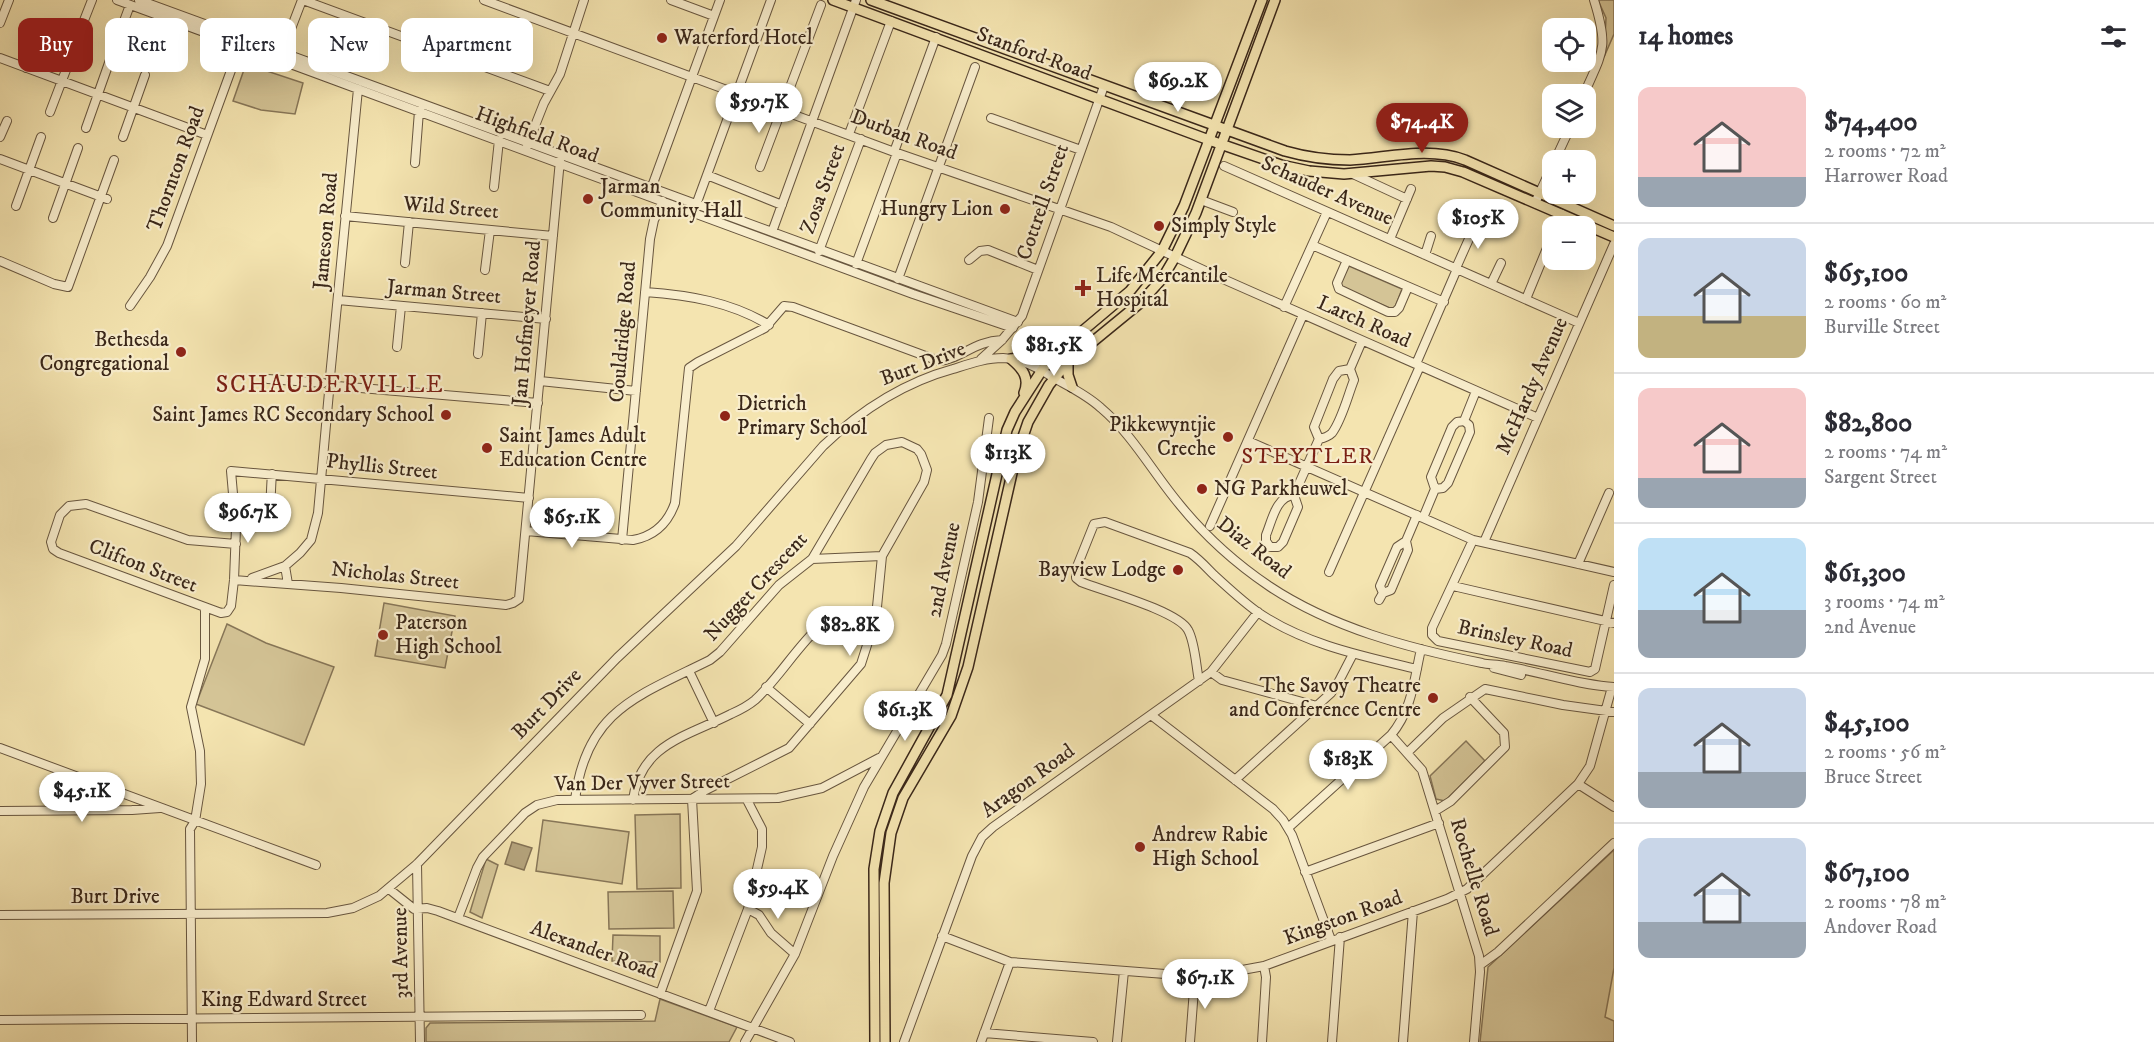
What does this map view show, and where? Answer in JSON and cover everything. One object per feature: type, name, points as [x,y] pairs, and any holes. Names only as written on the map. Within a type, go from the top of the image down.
[{"type":"main road","name":"Stanford Road","points":[[833,0],[855,4],[891,21],[1262,159]]},
{"type":"main road","name":"Stanford Road","points":[[871,0],[1285,151],[1327,159],[1348,160],[1446,154],[1465,160],[1613,225]]},
{"type":"main road","points":[[1015,412],[1042,370],[1071,340],[1124,297],[1162,251],[1179,218],[1262,0]]},
{"type":"main road","points":[[885,1042],[885,884],[891,833],[903,798],[940,737],[958,700],[968,667],[1018,447],[1033,411],[1054,378],[1068,362],[1140,303],[1162,279],[1175,257],[1201,200],[1275,0]]},
{"type":"main road","points":[[1216,158],[1222,152],[1228,151],[1254,160],[1262,159],[1309,171],[1353,174],[1445,167],[1464,172],[1611,236],[1613,225]]},
{"type":"main road","points":[[1011,359],[1044,354],[1071,340]]},
{"type":"main road","points":[[875,1042],[874,869],[879,831],[893,793],[947,695],[987,527],[1002,447],[1027,382],[1024,371],[1011,359]]},
{"type":"main road","points":[[1068,362],[1068,375],[1072,387]]},
{"type":"street","points":[[0,23],[9,0]]},
{"type":"street","points":[[85,18],[92,0]]},
{"type":"street","name":"Highfield Road","points":[[117,0],[166,18]]},
{"type":"street","name":"Highfield Road","points":[[139,0],[200,25]]},
{"type":"street","points":[[296,18],[303,0],[550,91]]},
{"type":"street","name":"Durban Road","points":[[484,0],[895,152],[1111,227],[1175,257]]},
{"type":"street","points":[[527,147],[550,91],[560,74],[584,0]]},
{"type":"street","points":[[671,0],[714,16]]},
{"type":"street","points":[[651,189],[720,0]]},
{"type":"street","points":[[696,205],[771,0]]},
{"type":"street","points":[[1589,84],[1597,69],[1602,51],[1601,25],[1594,0]]},
{"type":"street","points":[[772,232],[855,4]]},
{"type":"street","points":[[125,18],[130,5]]},
{"type":"street","points":[[760,167],[821,5]]},
{"type":"street","points":[[849,134],[891,21]]},
{"type":"street","points":[[856,264],[936,37]]},
{"type":"street","points":[[0,58],[18,65]]},
{"type":"street","name":"Highfield Road","points":[[296,62],[358,89],[499,140],[527,147]]},
{"type":"street","name":"Highfield Road","points":[[296,62],[913,294],[1015,325]]},
{"type":"street","points":[[898,279],[975,67]]},
{"type":"street","points":[[37,72],[207,135]]},
{"type":"street","points":[[50,112],[65,72]]},
{"type":"street","points":[[86,128],[105,72]]},
{"type":"street","name":"Thornton Road","points":[[130,306],[150,277],[167,246],[231,72]]},
{"type":"street","points":[[123,137],[145,75]]},
{"type":"street","name":"Cottrell Street","points":[[1015,325],[1038,270],[1104,86]]},
{"type":"street","name":"Jameson Road","points":[[330,377],[358,89]]},
{"type":"street","points":[[416,163],[419,111]]},
{"type":"street","points":[[991,118],[1081,150]]},
{"type":"street","points":[[0,138],[7,121]]},
{"type":"street","points":[[16,206],[41,137]]},
{"type":"street","name":"Zosa Street","points":[[819,251],[861,139]]},
{"type":"street","points":[[494,187],[499,140]]},
{"type":"street","points":[[53,218],[78,148]]},
{"type":"street","points":[[0,159],[104,198]]},
{"type":"street","points":[[0,261],[54,284],[69,286],[104,198],[114,160]]},
{"type":"street","name":"Highfield Road","points":[[560,160],[651,189],[772,232],[1015,325]]},
{"type":"street","name":"Jan Hofmeyer Road","points":[[517,601],[520,596],[560,160]]},
{"type":"street","name":"Schauder Avenue","points":[[1224,166],[1579,323]]},
{"type":"street","points":[[1353,174],[1407,199]]},
{"type":"street","points":[[707,176],[782,204]]},
{"type":"street","points":[[1535,203],[1542,188]]},
{"type":"street","points":[[1390,239],[1411,189]]},
{"type":"street","points":[[1201,200],[1233,212]]},
{"type":"street","name":"Couldridge Road","points":[[622,540],[651,234],[663,201]]},
{"type":"street","points":[[1284,307],[1327,212]]},
{"type":"street","name":"Wild Street","points":[[345,216],[553,236]]},
{"type":"street","points":[[1465,216],[1492,227]]},
{"type":"street","points":[[1329,572],[1477,221]]},
{"type":"street","points":[[405,263],[409,222]]},
{"type":"street","points":[[485,270],[490,230]]},
{"type":"street","points":[[1425,255],[1431,236]]},
{"type":"street","name":"McHardy Avenue","points":[[1484,542],[1614,244]]},
{"type":"street","points":[[1312,245],[1444,302]]},
{"type":"street","points":[[969,260],[980,251],[988,250],[1038,270]]},
{"type":"street","name":"Larch Road","points":[[1175,257],[1538,418]]},
{"type":"street","points":[[1347,260],[1337,283],[1338,288],[1388,312],[1395,312],[1399,308],[1408,287]]},
{"type":"street","points":[[1526,299],[1542,260]]},
{"type":"street","points":[[1491,284],[1501,263]]},
{"type":"street","points":[[645,292],[700,298],[752,315],[769,325]]},
{"type":"street","name":"Jarman Street","points":[[338,300],[546,319]]},
{"type":"street","points":[[397,347],[401,306]]},
{"type":"street","points":[[526,531],[622,540],[640,539],[653,533],[665,523],[673,509],[677,493],[689,368],[769,325],[782,308],[793,307],[939,361],[956,356],[976,345],[1002,340]]},
{"type":"street","points":[[478,354],[482,313]]},
{"type":"street","points":[[1210,526],[1303,315]]},
{"type":"street","points":[[977,362],[1015,325]]},
{"type":"street","points":[[1319,439],[1332,433],[1338,420],[1354,380],[1350,369],[1362,341]]},
{"type":"street","name":"Burt Drive","points":[[0,915],[336,912],[358,907],[389,889],[417,864],[617,658],[736,546],[823,446],[862,412],[891,393],[932,375],[977,362],[1011,359],[1024,362],[1054,378]]},
{"type":"street","points":[[1294,495],[1287,496],[1280,501],[1266,535],[1269,549],[1278,547],[1283,542],[1298,507],[1294,495],[1319,439],[1314,427],[1334,379],[1339,371],[1350,369]]},
{"type":"street","points":[[329,392],[323,388],[326,378],[335,379],[337,386]]},
{"type":"street","name":"Diaz Road","points":[[1054,378],[1095,402],[1109,415],[1195,522],[1227,554],[1284,595],[1345,625],[1420,649],[1612,690]]},
{"type":"street","points":[[268,379],[323,383]]},
{"type":"street","points":[[540,381],[636,391]]},
{"type":"street","points":[[329,392],[337,386]]},
{"type":"street","points":[[337,386],[538,404]]},
{"type":"street","points":[[1464,421],[1476,391]]},
{"type":"street","points":[[245,580],[285,566],[300,554],[311,540],[316,525],[322,478],[329,392]]},
{"type":"street","name":"2nd Avenue","points":[[745,1042],[795,954],[833,856],[864,788],[942,655],[978,502],[989,418]]},
{"type":"street","points":[[1464,421],[1469,425],[1470,432],[1448,483],[1443,488],[1435,489],[1431,481],[1432,472],[1452,427],[1457,422],[1464,421]]},
{"type":"street","points":[[1248,441],[1473,540],[1614,572]]},
{"type":"street","name":"Nugget Crescent","points":[[575,800],[579,772],[585,757],[597,733],[608,719],[635,698],[710,660],[720,652],[779,585],[812,559],[875,453],[883,446],[893,442],[902,442],[917,449],[924,459],[926,477],[882,556]]},
{"type":"street","name":"Phyllis Street","points":[[236,528],[231,471],[529,498]]},
{"type":"street","points":[[234,580],[236,528],[257,525],[264,521],[268,513],[272,474]]},
{"type":"street","points":[[1381,597],[1380,586],[1397,547],[1406,541],[1435,489]]},
{"type":"street","points":[[1578,564],[1609,493]]},
{"type":"street","name":"Clifton Street","points":[[234,580],[229,610],[221,613],[59,553],[53,549],[51,542],[64,509],[74,504],[86,504],[188,540],[236,544]]},
{"type":"street","points":[[1199,681],[1190,633],[1181,621],[1081,582],[1077,578],[1076,569],[1092,526],[1105,522],[1190,553],[1258,612],[1305,637],[1353,654],[1417,669]]},
{"type":"street","points":[[1473,540],[1453,586],[1610,622],[1614,585]]},
{"type":"street","points":[[660,994],[697,891],[692,799],[786,751],[861,664],[876,617],[882,556],[812,559]]},
{"type":"street","points":[[285,566],[288,584]]},
{"type":"street","name":"Nicholas Street","points":[[234,580],[506,604],[517,601]]},
{"type":"street","name":"Brinsley Road","points":[[1453,586],[1432,628],[1432,635],[1438,641],[1585,672],[1593,670],[1610,622]]},
{"type":"street","points":[[192,1042],[190,830],[195,821],[202,767],[191,707],[205,659],[205,608]]},
{"type":"street","name":"Aragon Road","points":[[904,1042],[972,856],[985,834],[1211,672],[1258,612]]},
{"type":"street","points":[[633,800],[637,778],[655,753],[676,740],[748,705],[822,624],[837,616],[848,614],[876,617]]},
{"type":"street","points":[[1288,828],[1391,735],[1406,713],[1420,649]]},
{"type":"street","points":[[1234,780],[1335,687],[1353,654]]},
{"type":"street","points":[[689,670],[714,723]]},
{"type":"street","points":[[1211,672],[1222,680],[1317,706]]},
{"type":"street","points":[[766,687],[810,724]]},
{"type":"street","points":[[1407,753],[1443,718],[1470,697],[1488,688],[1610,712]]},
{"type":"street","name":"Kingston Road","points":[[942,936],[1010,962],[1195,976],[1213,976],[1264,966],[1460,893],[1578,784],[1590,766],[1610,712],[1612,690]]},
{"type":"street","points":[[1435,811],[1451,801],[1505,747],[1504,733],[1470,697]]},
{"type":"street","points":[[1151,715],[1273,809],[1288,828],[1331,940]]},
{"type":"street","name":"Rochelle Road","points":[[1391,735],[1422,770],[1480,965],[1474,1042]]},
{"type":"street","points":[[0,748],[316,865]]},
{"type":"street","name":"Van Der Vyver Street","points":[[458,918],[479,863],[516,822],[537,805],[557,800],[778,798],[822,788],[881,757]]},
{"type":"street","points":[[1578,784],[1614,807]]},
{"type":"street","points":[[132,810],[138,799]]},
{"type":"street","points":[[710,1011],[748,909],[764,836],[747,800]]},
{"type":"street","points":[[0,811],[161,808]]},
{"type":"street","points":[[1305,872],[1439,823]]},
{"type":"street","points":[[1480,965],[1498,952],[1614,843]]},
{"type":"street","name":"3rd Avenue","points":[[417,864],[420,1042]]},
{"type":"street","name":"Alexander Road","points":[[389,889],[409,906],[419,909],[430,908],[790,1042]]},
{"type":"street","points":[[748,909],[759,915],[771,933],[795,954]]},
{"type":"street","points":[[1403,1042],[1413,911]]},
{"type":"street","points":[[1332,1042],[1340,937]]},
{"type":"street","points":[[981,1042],[1010,962]]},
{"type":"street","points":[[1262,1042],[1266,977],[1264,966]]},
{"type":"street","points":[[1117,1042],[1124,971]]},
{"type":"street","points":[[1190,1042],[1195,976]]},
{"type":"street","name":"King Edward Street","points":[[0,1020],[640,1015]]},
{"type":"street","points":[[984,1033],[1093,1042]]},
{"type":"shaded area","points":[[1598,0],[1614,0],[1614,34],[1604,57],[1606,18]]},
{"type":"shaded area","points":[[243,72],[270,72],[303,83],[295,114],[261,110],[233,101]]},
{"type":"shaded area","points":[[1349,266],[1402,289],[1395,307],[1392,309],[1342,287],[1340,284]]},
{"type":"shaded area","points":[[384,603],[455,616],[445,668],[375,656]]},
{"type":"shaded area","points":[[227,624],[266,643],[334,667],[304,745],[196,704]]},
{"type":"shaded area","points":[[1466,741],[1485,761],[1445,801],[1436,799],[1430,776]]},
{"type":"shaded area","points":[[680,814],[681,888],[637,889],[635,815]]},
{"type":"shaded area","points":[[543,820],[629,832],[622,884],[536,871]]},
{"type":"shaded area","points":[[512,842],[532,848],[524,870],[505,864]]},
{"type":"shaded area","points":[[1614,850],[1614,968],[1605,1017],[1614,1021],[1614,1042],[1480,1042],[1488,967]]},
{"type":"shaded area","points":[[486,859],[498,865],[482,918],[470,912]]},
{"type":"shaded area","points":[[673,891],[674,928],[609,929],[608,892]]},
{"type":"shaded area","points":[[613,935],[660,936],[660,962],[612,961]]},
{"type":"shaded area","points":[[660,999],[737,1027],[729,1042],[426,1042],[426,1028],[430,1023],[655,1021]]},
{"type":"place","name":"Waterford Hotel","points":[[662,38]]},
{"type":"place","name":"Jarman Community Hall","points":[[588,199]]},
{"type":"place","name":"Hungry Lion","points":[[1005,209]]},
{"type":"place","name":"Simply Style","points":[[1159,226]]},
{"type":"place","name":"Life Mercantile Hospital","points":[[1083,288]]},
{"type":"place","name":"Bethesda Congregational","points":[[181,352]]},
{"type":"place","name":"Saint James RC Secondary School","points":[[446,415]]},
{"type":"place","name":"Dietrich Primary School","points":[[725,416]]},
{"type":"place","name":"Pikkewyntjie Creche","points":[[1228,437]]},
{"type":"place","name":"Saint James Adult Education Centre","points":[[487,448]]},
{"type":"place","name":"NG Parkheuwel","points":[[1202,489]]},
{"type":"place","name":"Bayview Lodge","points":[[1178,570]]},
{"type":"place","name":"Paterson High School","points":[[383,635]]},
{"type":"place","name":"The Savoy Theatre and Conference Centre","points":[[1433,698]]},
{"type":"place","name":"Andrew Rabie High School","points":[[1140,847]]},
{"type":"district","name":"SCHAUDERVILLE","points":[[330,385]]},
{"type":"district","name":"STEYTLER","points":[[1308,456]]}]
